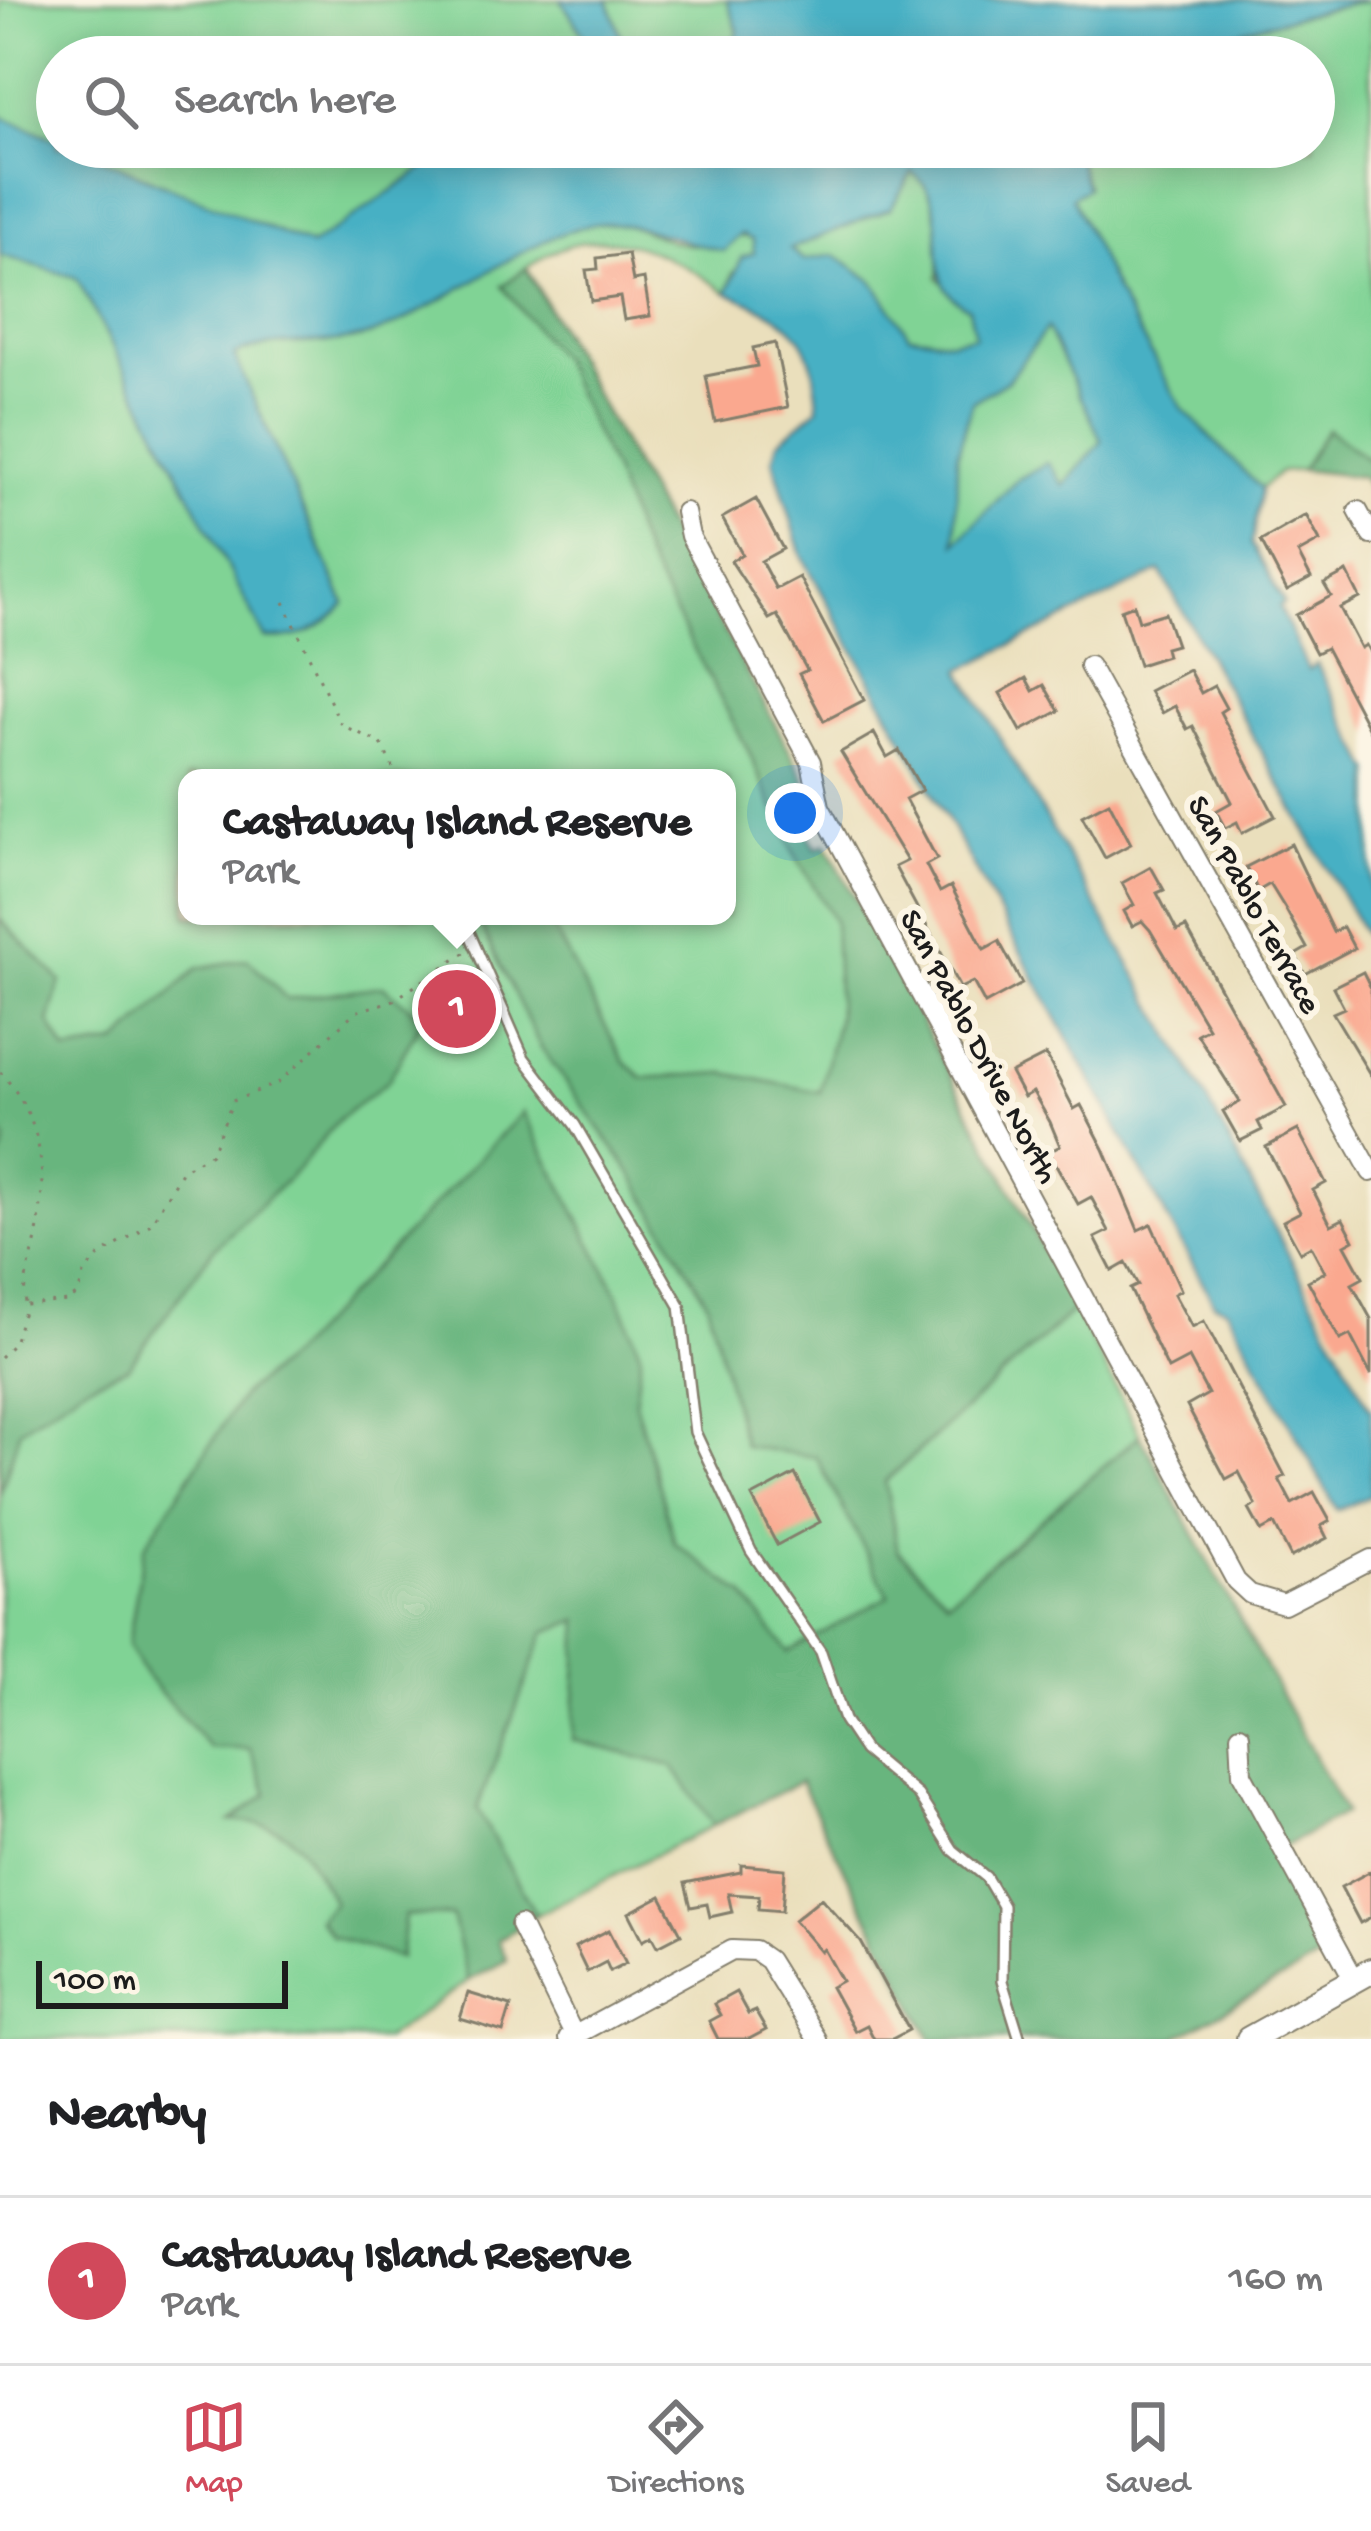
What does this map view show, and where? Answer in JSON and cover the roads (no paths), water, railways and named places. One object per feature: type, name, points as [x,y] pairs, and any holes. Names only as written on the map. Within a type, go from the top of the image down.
[{"type":"street","points":[[1358,511],[1371,535]]},
{"type":"street","name":"San Pablo Drive North","points":[[685,512],[690,536],[811,761],[820,807],[1227,1566],[1250,1594],[1284,1604],[1370,1564]]},
{"type":"street","name":"San Pablo Terrace","points":[[1089,666],[1371,1172]]},
{"type":"street","points":[[1240,1735],[1242,1774],[1363,1976],[1249,2039]]},
{"type":"street","points":[[520,1925],[572,2038],[732,1950],[755,1951],[768,1960],[817,2039]]},
{"type":"lane","points":[[467,925],[524,1058],[575,1125],[680,1306],[695,1432],[751,1551],[821,1652],[844,1720],[864,1750],[918,1795],[953,1850],[986,1877],[1003,1906],[1002,1981],[1020,2039]]},
{"type":"water","points":[[561,0],[608,0],[621,36],[584,36]]},
{"type":"water","points":[[727,0],[1367,0],[1228,36],[736,36]]},
{"type":"water","points":[[0,116],[36,131],[36,168],[124,168],[311,246],[425,168],[1081,168],[1087,188],[1072,197],[1116,292],[1182,408],[1261,489],[1252,543],[1284,603],[1279,607],[1308,670],[1317,664],[1371,771],[1371,947],[1160,571],[961,670],[1200,1086],[1371,1411],[1371,1496],[1337,1510],[1227,1309],[1214,1303],[802,556],[773,460],[778,442],[818,408],[816,383],[796,333],[768,312],[727,293],[742,257],[754,253],[753,240],[741,234],[724,251],[624,224],[583,226],[523,252],[369,335],[267,345],[234,355],[345,604],[310,631],[277,638],[265,638],[77,278],[0,255]],"holes":[[[912,172],[934,206],[943,281],[952,296],[969,308],[975,336],[951,341],[909,335],[873,281],[835,255],[804,260],[790,249],[891,208]],[[1047,328],[1102,441],[1064,486],[1048,462],[1017,480],[956,543],[957,455],[972,402],[1008,380]]]},
{"type":"place","name":"Castaway Island Reserve","points":[[457,1009]]}]
